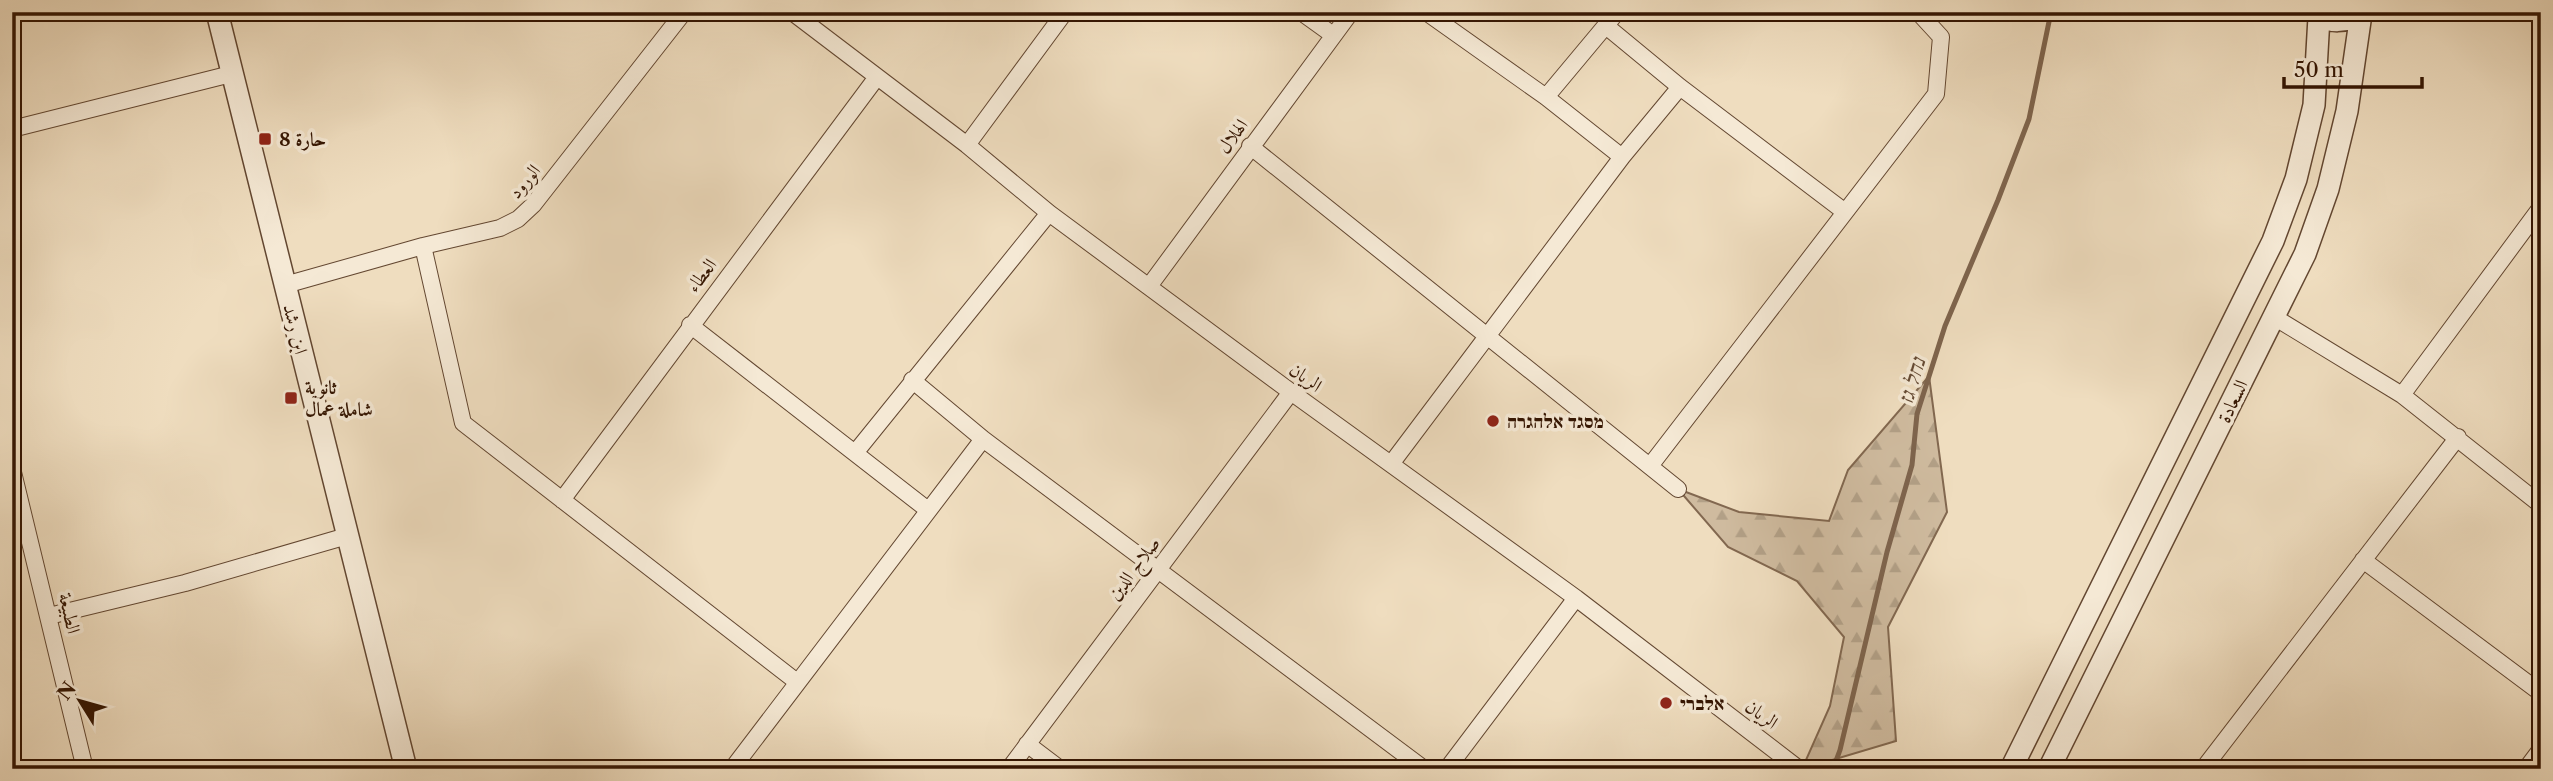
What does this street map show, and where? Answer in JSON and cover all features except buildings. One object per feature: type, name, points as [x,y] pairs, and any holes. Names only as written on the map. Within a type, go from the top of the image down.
[{"type":"street","name":"ابن رشد","points":[[217,12],[406,769]]},
{"type":"street","name":"الورود","points":[[285,285],[423,246],[500,228],[519,219],[533,205],[684,12]]},
{"type":"street","name":"الريان","points":[[792,12],[967,145],[1049,212],[1291,392],[1576,598],[1798,769]]},
{"type":"street","points":[[967,145],[1065,12]]},
{"type":"street","points":[[1301,12],[1333,35]]},
{"type":"street","name":"الهلال","points":[[1150,285],[1350,12]]},
{"type":"street","points":[[1426,12],[1546,97],[1622,158]]},
{"type":"street","points":[[1546,97],[1617,12]]},
{"type":"street","points":[[1650,466],[1936,94],[1941,37],[1918,12]]},
{"type":"street","points":[[2316,15],[2341,21],[2362,13]]},
{"type":"street","name":"السعادة","points":[[2055,766],[2305,254],[2328,189],[2347,111],[2362,13]]},
{"type":"street","name":"السعادة","points":[[2011,769],[2273,241],[2296,179],[2314,105],[2316,15]]},
{"type":"street","points":[[1606,26],[1680,88],[1845,212]]},
{"type":"street","points":[[12,129],[232,74]]},
{"type":"street","name":"العطاء","points":[[562,500],[877,77]]},
{"type":"street","points":[[1391,464],[1622,158],[1680,88]]},
{"type":"street","points":[[1250,146],[1678,489]]},
{"type":"street","points":[[2402,394],[2541,207]]},
{"type":"street","points":[[855,453],[1049,212]]},
{"type":"street","points":[[423,246],[463,423],[797,682]]},
{"type":"street","points":[[2274,317],[2402,394],[2541,505]]},
{"type":"street","points":[[690,325],[928,510]]},
{"type":"street","points":[[912,380],[983,439],[1424,769]]},
{"type":"street","name":"صلاح الدين","points":[[1009,769],[1291,392]]},
{"type":"street","points":[[2203,769],[2458,438]]},
{"type":"street","points":[[732,769],[983,439]]},
{"type":"street","name":"الطبيعة","points":[[12,468],[85,769]]},
{"type":"street","points":[[49,616],[185,583],[347,536]]},
{"type":"street","points":[[2363,560],[2541,693]]},
{"type":"street","points":[[1447,769],[1576,598]]},
{"type":"street","points":[[1027,744],[1060,769]]},
{"type":"street","points":[[2526,769],[2541,749]]},
{"type":"green space","points":[[1929,376],[1947,512],[1888,627],[1896,741],[1802,769],[1830,706],[1844,637],[1797,581],[1728,547],[1678,489],[1739,512],[1829,521],[1848,470]]},
{"type":"waterway","name":"נחל גז","points":[[1833,769],[1840,750],[1887,552],[1912,465],[1917,414],[1945,326],[2029,119],[2051,12]]},
{"type":"place","name":"حارة 8","points":[[265,139]]},
{"type":"place","name":"ثانوية شاملة عمال","points":[[291,398]]},
{"type":"place","name":"מסגד אלהגרה","points":[[1493,421]]},
{"type":"place","name":"אלברי","points":[[1666,703]]}]
